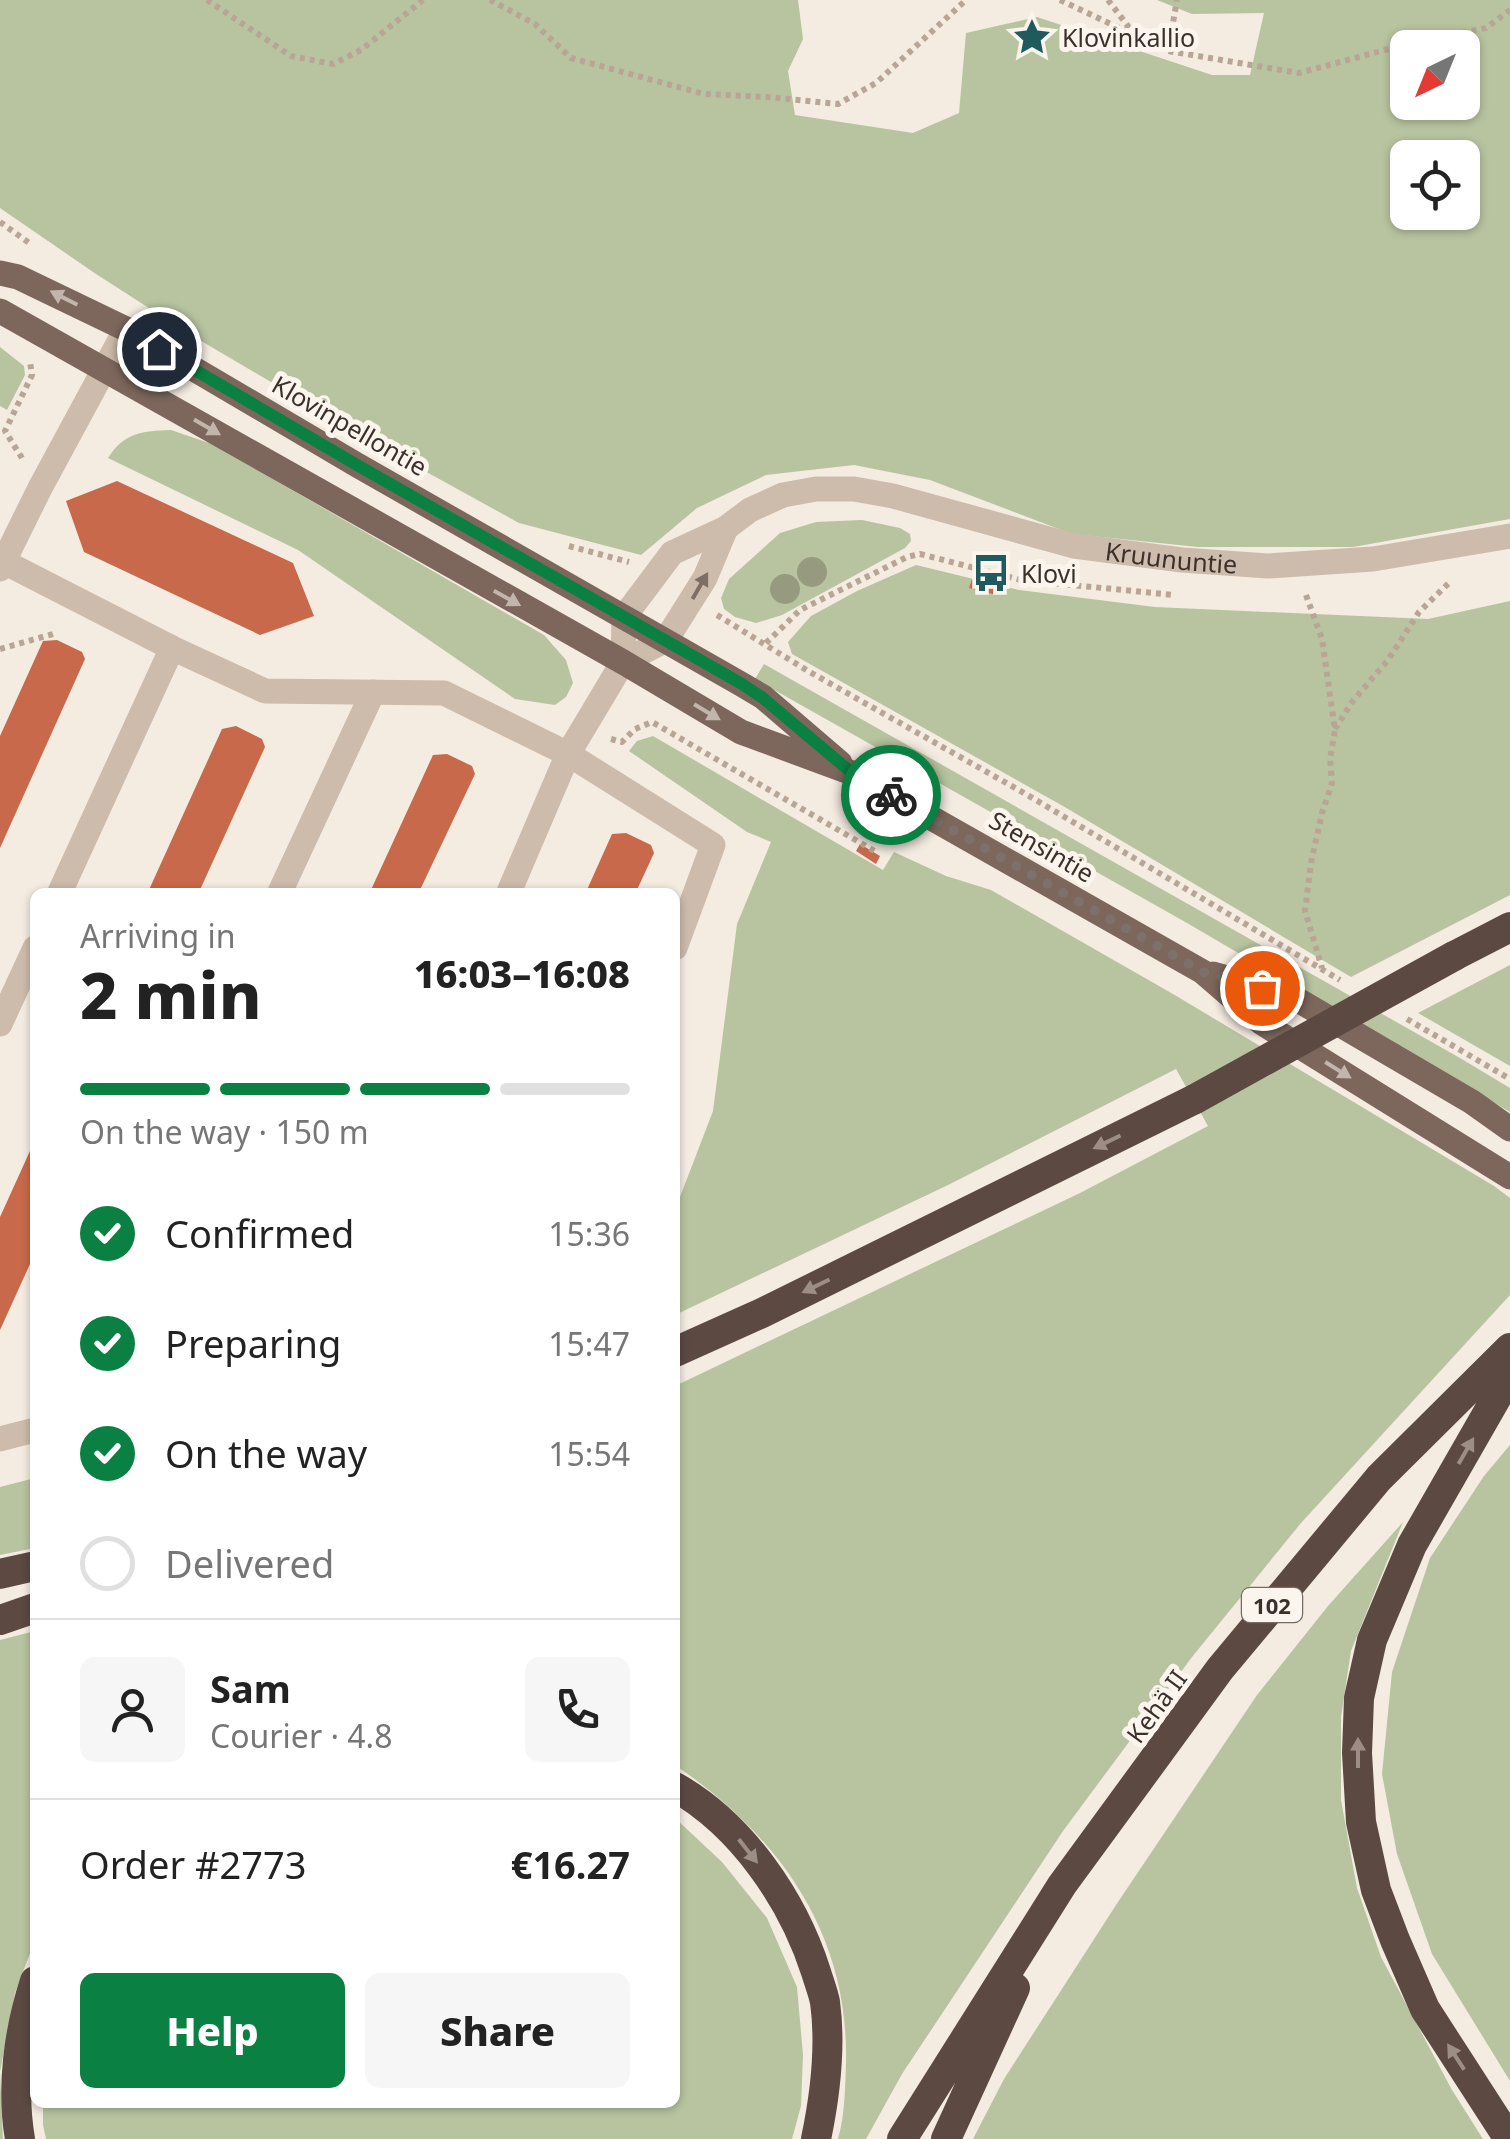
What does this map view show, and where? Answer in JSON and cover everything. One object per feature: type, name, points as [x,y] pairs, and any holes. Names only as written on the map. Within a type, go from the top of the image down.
[{"type":"highway","points":[[680,1350],[1194,1099],[1510,928]]},
{"type":"highway","name":"Kehä II","points":[[902,2139],[1062,1885],[1220,1669],[1379,1478],[1510,1348]]},
{"type":"highway","points":[[1509,2139],[1425,2009],[1395,1940],[1376,1890],[1361,1822],[1357,1753],[1360,1698],[1372,1640],[1412,1546],[1510,1374]]},
{"type":"highway","points":[[0,1574],[30,1567]]},
{"type":"highway","points":[[0,1620],[30,1610]]},
{"type":"highway","points":[[680,1791],[733,1832],[774,1885],[807,1944],[824,1999],[827,2048],[816,2139]]},
{"type":"highway","points":[[946,2139],[1062,1885]]},
{"type":"highway","points":[[20,2139],[17,2076],[30,1997]]},
{"type":"main road","name":"Klovinpellontie","points":[[0,273],[18,276],[126,329],[666,640]]},
{"type":"main road","points":[[0,311],[623,662]]},
{"type":"main road","name":"Stensintie","points":[[666,640],[763,698],[852,773]]},
{"type":"main road","name":"Stensintie","points":[[623,662],[742,732],[852,773],[1203,972],[1262,1023],[1510,1177]]},
{"type":"main road","name":"Stensintie","points":[[1203,972],[1291,996],[1472,1102],[1510,1129]]},
{"type":"street","points":[[126,329],[1,563],[264,691],[444,692],[574,743],[713,846],[680,935]]},
{"type":"street","name":"Kruununtie","points":[[624,617],[672,553],[726,528],[750,510],[782,495],[816,490],[854,489],[892,496],[1074,546],[1268,566],[1373,559],[1510,536]]},
{"type":"street","points":[[623,662],[666,640],[705,578],[726,528]]},
{"type":"street","points":[[510,888],[574,743],[623,662],[624,617]]},
{"type":"street","points":[[62,888],[172,648]]},
{"type":"street","points":[[282,888],[372,692]]},
{"type":"street","points":[[0,1024],[30,959]]},
{"type":"street","points":[[0,1439],[30,1430]]},
{"type":"path","points":[[207,0],[290,56],[333,64],[361,50],[423,0]]},
{"type":"path","points":[[490,0],[535,24],[572,58],[704,94],[838,104],[876,82],[966,0]]},
{"type":"path","points":[[1060,0],[1168,51],[1299,73],[1486,28],[1510,10]]},
{"type":"path","points":[[1108,0],[1134,35]]},
{"type":"path","points":[[1168,51],[1177,0]]},
{"type":"path","points":[[29,356],[32,376],[5,431],[40,488]]},
{"type":"path","points":[[1334,730],[1419,612],[1451,581]]},
{"type":"path","points":[[1306,594],[1322,640],[1334,730],[1332,784],[1311,864],[1306,911],[1322,969]]},
{"type":"path","points":[[0,649],[53,634]]},
{"type":"path","points":[[766,643],[1356,989]]},
{"type":"path","points":[[574,743],[622,742],[635,728],[652,722],[878,853]]},
{"type":"path","points":[[1408,1019],[1510,1079]]},
{"type":"green space","points":[[0,0],[798,0],[803,39],[788,71],[795,115],[913,133],[959,113],[966,33],[1037,17],[1212,75],[1250,75],[1264,13],[1192,14],[1157,0],[1510,0],[1510,519],[1353,547],[1198,547],[1072,534],[930,480],[854,465],[766,475],[697,508],[641,555],[519,523],[191,335],[0,208]]},
{"type":"green space","points":[[0,347],[24,366],[25,375],[7,410],[0,406]]},
{"type":"green space","points":[[171,430],[212,444],[544,635],[566,660],[573,683],[566,697],[555,705],[515,699],[298,550],[108,458],[135,435]]},
{"type":"green space","points":[[862,520],[900,528],[910,534],[911,541],[905,548],[782,615],[756,623],[724,609],[721,598],[729,579],[780,533],[816,522]]},
{"type":"green space","points":[[916,565],[1019,590],[1155,607],[1428,619],[1510,601],[1510,895],[1351,977],[1063,806],[792,654],[788,642],[811,616]]},
{"type":"green space","points":[[764,664],[1510,1088],[1510,1112],[1187,923],[755,679]]},
{"type":"green space","points":[[653,736],[883,870],[894,852],[946,876],[991,890],[1173,994],[1510,1198],[1510,1295],[1301,1523],[1192,1657],[1063,1831],[902,2074],[866,2139],[838,2139],[845,2092],[844,2016],[821,1930],[776,1856],[746,1823],[680,1769],[680,1384],[1080,1193],[1208,1126],[1176,1069],[948,1185],[680,1313],[680,1197],[713,1111],[737,924],[771,842],[747,832],[629,751],[637,741]]},
{"type":"green space","points":[[1510,965],[1510,1066],[1418,1013]]},
{"type":"green space","points":[[1510,1445],[1510,2081],[1432,1954],[1397,1854],[1382,1774],[1392,1672],[1430,1558],[1484,1476]]},
{"type":"green space","points":[[30,1479],[30,1549],[0,1555],[0,1487]]},
{"type":"green space","points":[[1403,1522],[1351,1651],[1341,1717],[1341,1800],[1357,1888],[1381,1957],[1452,2090],[1483,2139],[973,2139],[1004,2079],[1257,1695],[1328,1606]]},
{"type":"green space","points":[[30,1632],[30,1953],[15,1993],[0,2072],[0,1640]]},
{"type":"green space","points":[[680,1823],[722,1862],[767,1918],[797,1987],[803,2055],[801,2106],[792,2139],[46,2139],[43,2108],[680,2108]]},
{"type":"green space","points":[[0,2072],[3,2139],[0,2139]]},
{"type":"building","points":[[117,481],[293,563],[314,616],[260,635],[84,552],[66,501]]},
{"type":"building","points":[[972,579],[995,586],[993,594],[969,588]]},
{"type":"building","points":[[57,640],[82,652],[85,659],[0,848],[0,736],[43,641]]},
{"type":"building","points":[[236,726],[262,739],[265,747],[201,888],[150,888],[222,729]]},
{"type":"building","points":[[447,754],[472,766],[475,774],[421,888],[372,888],[433,755]]},
{"type":"building","points":[[626,833],[651,845],[654,853],[638,888],[588,888],[612,834]]},
{"type":"building","points":[[860,844],[880,856],[876,864],[856,851]]},
{"type":"building","points":[[30,1151],[30,1264],[0,1330],[0,1217]]},
{"type":"way so far","points":[[891,795],[1203,972],[1262,988]]},
{"type":"place","name":"Klovinkallio","points":[[1032,37]]},
{"type":"place","name":"Klovi","points":[[991,573]]},
{"type":"route","points":[[159,349],[742,684],[852,773],[891,795]]}]
